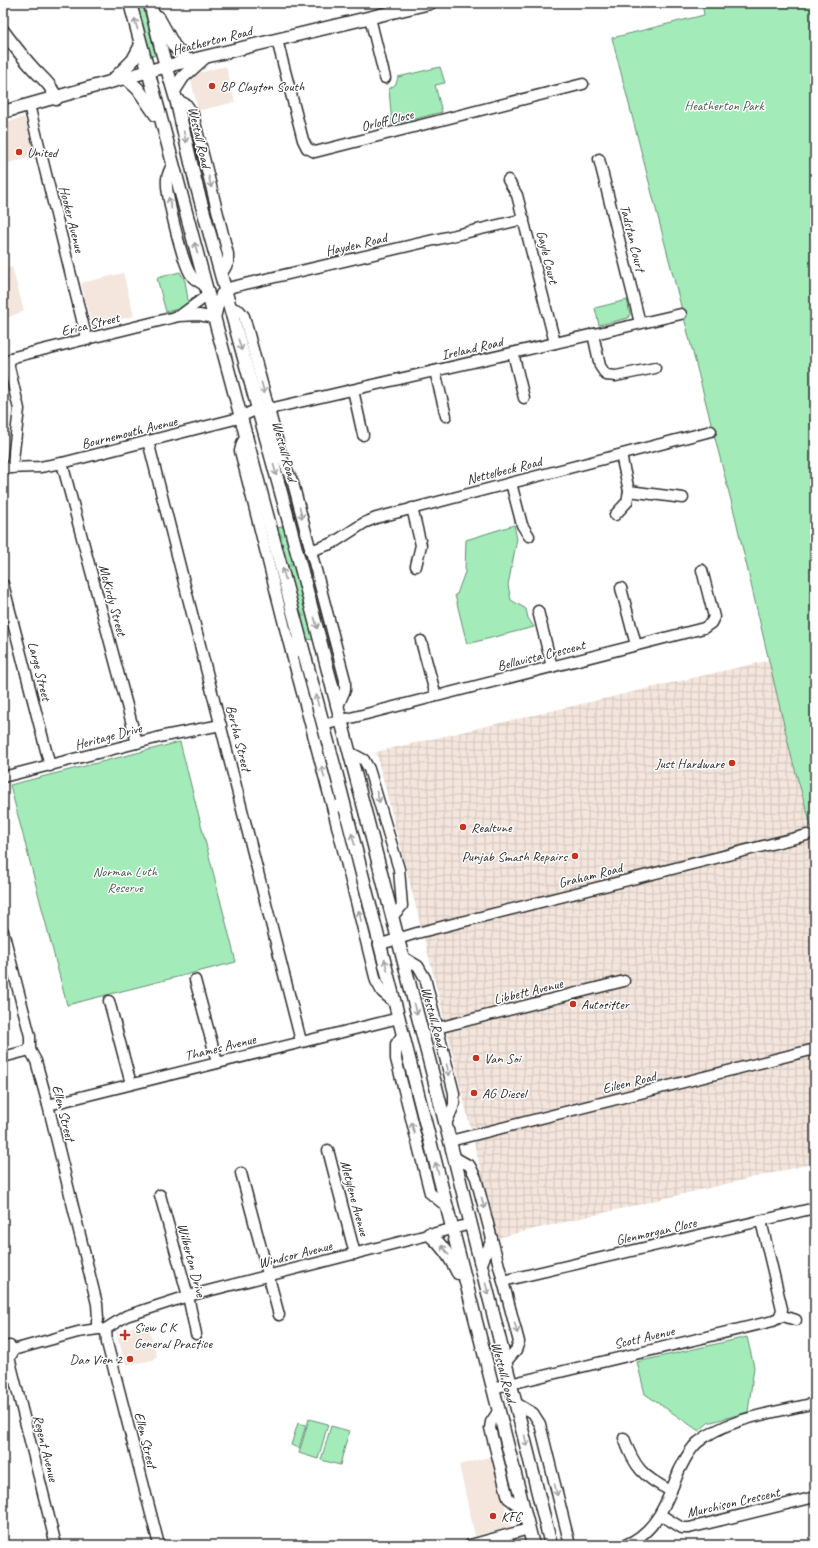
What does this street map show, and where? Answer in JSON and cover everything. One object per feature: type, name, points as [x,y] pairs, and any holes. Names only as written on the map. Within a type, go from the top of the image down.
[{"type":"main road","name":"Westall Road","points":[[130,3],[247,435],[337,776],[533,1545]]},
{"type":"main road","name":"Heatherton Road","points":[[3,112],[52,100],[206,56],[430,3]]},
{"type":"main road","name":"Westall Road","points":[[150,4],[225,290],[263,409],[310,603],[392,917],[398,939],[408,960],[454,1158],[551,1545]]},
{"type":"main road","points":[[150,4],[174,46],[188,61]]},
{"type":"main road","points":[[3,31],[32,68],[52,100]]},
{"type":"main road","points":[[111,82],[133,60],[141,45]]},
{"type":"main road","points":[[175,95],[183,77],[206,56]]},
{"type":"main road","points":[[126,78],[144,97],[163,125]]},
{"type":"main road","points":[[337,776],[355,771]]},
{"type":"main road","points":[[429,1234],[440,1243],[449,1254],[468,1294]]},
{"type":"street","points":[[370,18],[385,78]]},
{"type":"street","name":"Orloff Close","points":[[277,40],[303,140],[307,148],[315,152],[583,84]]},
{"type":"street","name":"Hooker Avenue","points":[[29,105],[87,340]]},
{"type":"street","name":"Tadstan Court","points":[[599,159],[640,323]]},
{"type":"street","name":"Gayle Court","points":[[508,180],[517,195],[524,219],[555,343]]},
{"type":"street","name":"Hayden Road","points":[[225,290],[232,287],[524,219]]},
{"type":"street","points":[[215,318],[219,298],[225,290]]},
{"type":"street","name":"Erica Street","points":[[179,316],[196,306],[207,291]]},
{"type":"street","name":"Erica Street","points":[[7,468],[19,409],[9,361],[14,357],[179,316],[199,314],[215,318]]},
{"type":"street","name":"Ireland Road","points":[[263,409],[353,390],[681,314]]},
{"type":"street","points":[[593,334],[600,366],[606,375],[616,376],[655,368]]},
{"type":"street","points":[[513,353],[524,398]]},
{"type":"street","points":[[435,371],[446,416]]},
{"type":"street","points":[[353,390],[363,435]]},
{"type":"street","name":"Bournemouth Avenue","points":[[7,468],[40,467],[62,463],[242,417],[263,409]]},
{"type":"street","name":"Westall Road","points":[[263,409],[293,483],[345,684],[345,690],[338,706]]},
{"type":"street","name":"Nettelbeck Road","points":[[310,551],[333,543],[370,520],[711,431]]},
{"type":"street","points":[[247,435],[242,443],[241,454],[376,981],[382,992],[395,1003]]},
{"type":"street","name":"Bertha Street","points":[[148,441],[301,1041]]},
{"type":"street","points":[[615,516],[626,502],[629,491],[621,455]]},
{"type":"street","name":"McKirdy Street","points":[[62,463],[137,743]]},
{"type":"street","points":[[511,483],[522,525],[529,536]]},
{"type":"street","points":[[629,491],[683,498]]},
{"type":"street","points":[[412,508],[421,545],[416,566]]},
{"type":"street","name":"Bellavista Crescent","points":[[323,725],[704,628],[711,623],[713,614],[702,570]]},
{"type":"street","points":[[310,603],[318,587],[318,581]]},
{"type":"street","name":"Large Street","points":[[3,584],[50,766]]},
{"type":"street","points":[[622,588],[636,645]]},
{"type":"street","points":[[538,611],[552,667]]},
{"type":"street","points":[[288,640],[305,655]]},
{"type":"street","points":[[421,641],[436,696]]},
{"type":"street","name":"Heritage Drive","points":[[3,777],[164,736],[221,725]]},
{"type":"street","points":[[350,752],[364,760],[369,769],[399,868],[402,906],[392,917]]},
{"type":"street","points":[[333,810],[343,802]]},
{"type":"street","name":"Graham Road","points":[[380,944],[417,932],[807,835]]},
{"type":"street","name":"Ellen Street","points":[[3,931],[30,1036],[30,1050],[36,1061],[48,1105],[102,1324],[159,1545]]},
{"type":"street","name":"Westall Road","points":[[408,960],[418,966],[425,978],[454,1093],[454,1105],[446,1124]]},
{"type":"street","points":[[195,980],[217,1062]]},
{"type":"street","name":"Libbett Avenue","points":[[437,1028],[624,981]]},
{"type":"street","points":[[109,1001],[131,1084]]},
{"type":"street","name":"Thames Avenue","points":[[48,1105],[301,1041],[399,1018]]},
{"type":"street","points":[[403,1034],[396,1044],[396,1059],[430,1193],[446,1206]]},
{"type":"street","name":"Eileen Road","points":[[450,1141],[815,1049]]},
{"type":"street","points":[[3,1057],[30,1050]]},
{"type":"street","name":"Metylene Avenue","points":[[328,1150],[355,1254]]},
{"type":"street","name":"Westall Road","points":[[454,1158],[470,1166],[476,1178],[519,1342],[516,1350],[505,1363]]},
{"type":"street","points":[[241,1173],[279,1315]]},
{"type":"street","name":"Wilberton Drive","points":[[160,1194],[188,1296],[196,1334]]},
{"type":"street","name":"Glenmorgan Close","points":[[503,1281],[815,1208]]},
{"type":"street","points":[[760,1221],[782,1309],[780,1315],[796,1320]]},
{"type":"street","name":"Windsor Avenue","points":[[6,1349],[78,1332],[188,1296],[471,1224]]},
{"type":"street","points":[[481,1266],[492,1239]]},
{"type":"street","name":"Scott Avenue","points":[[494,1388],[773,1321],[780,1315]]},
{"type":"street","name":"Regent Avenue","points":[[6,1349],[56,1545]]},
{"type":"street","name":"Westall Road","points":[[516,1403],[533,1413],[540,1424],[570,1545]]},
{"type":"street","points":[[625,1545],[634,1541],[650,1528],[661,1515],[684,1459],[696,1444],[713,1431],[733,1423],[815,1403]]},
{"type":"street","points":[[499,1410],[491,1422],[490,1428],[508,1498],[525,1511]]},
{"type":"street","points":[[624,1438],[630,1455],[644,1475],[671,1491]]},
{"type":"street","name":"Murchison Crescent","points":[[661,1515],[682,1528],[689,1528],[815,1497]]},
{"type":"street","points":[[470,1545],[529,1529]]},
{"type":"shaded area","points":[[226,66],[235,102],[198,111],[191,80],[198,73]]},
{"type":"shaded area","name":"United","points":[[24,117],[36,156],[5,164],[3,155],[3,123]]},
{"type":"shaded area","points":[[12,267],[24,311],[6,318],[6,351],[3,352],[3,270]]},
{"type":"shaded area","points":[[123,273],[134,316],[92,326],[81,283]]},
{"type":"shaded area","points":[[3,389],[9,413],[3,415]]},
{"type":"shaded area","points":[[770,660],[792,759],[815,839],[815,1163],[497,1238],[434,977],[376,752]]},
{"type":"shaded area","points":[[147,1323],[157,1356],[153,1360],[126,1365],[116,1332]]},
{"type":"shaded area","points":[[493,1456],[510,1527],[475,1536],[459,1465]]},
{"type":"green space","points":[[138,3],[142,3],[155,53],[155,55],[150,57],[136,5]]},
{"type":"green space","name":"Heatherton Park","points":[[702,3],[815,3],[815,839],[792,759],[735,516],[612,38],[704,15]]},
{"type":"green space","points":[[440,67],[445,83],[435,85],[442,112],[392,125],[389,89],[396,84],[398,77]]},
{"type":"green space","points":[[180,272],[185,281],[189,306],[166,312],[157,278]]},
{"type":"green space","points":[[627,300],[630,314],[628,318],[599,325],[595,308]]},
{"type":"green space","points":[[514,525],[517,539],[508,585],[511,600],[526,609],[528,618],[534,627],[467,644],[455,595],[457,594],[465,572],[466,540]]},
{"type":"green space","points":[[285,526],[315,640],[306,639],[277,528]]},
{"type":"green space","name":"Norman Luth Reserve","points":[[180,742],[236,962],[67,1005],[10,785]]},
{"type":"green space","points":[[747,1337],[754,1367],[748,1412],[708,1423],[699,1431],[645,1394],[637,1362]]},
{"type":"green space","points":[[309,1419],[328,1424],[318,1459],[299,1453]]},
{"type":"green space","points":[[298,1423],[306,1425],[299,1448],[291,1445]]},
{"type":"green space","points":[[331,1426],[349,1431],[340,1465],[321,1460]]},
{"type":"place","name":"BP Clayton South","points":[[212,86]]},
{"type":"place","name":"United","points":[[19,152]]},
{"type":"place","name":"Just Hardware","points":[[732,763]]},
{"type":"place","name":"Realtune","points":[[463,827]]},
{"type":"place","name":"Punjab Smash Repairs","points":[[575,856]]},
{"type":"place","name":"Autositter","points":[[573,1004]]},
{"type":"place","name":"Van Soi","points":[[476,1058]]},
{"type":"place","name":"AG Diesel","points":[[474,1093]]},
{"type":"place","name":"Siew C K General Practice","points":[[125,1335]]},
{"type":"place","name":"Dao Vien 2","points":[[130,1359]]},
{"type":"place","name":"KFC","points":[[493,1516]]}]
